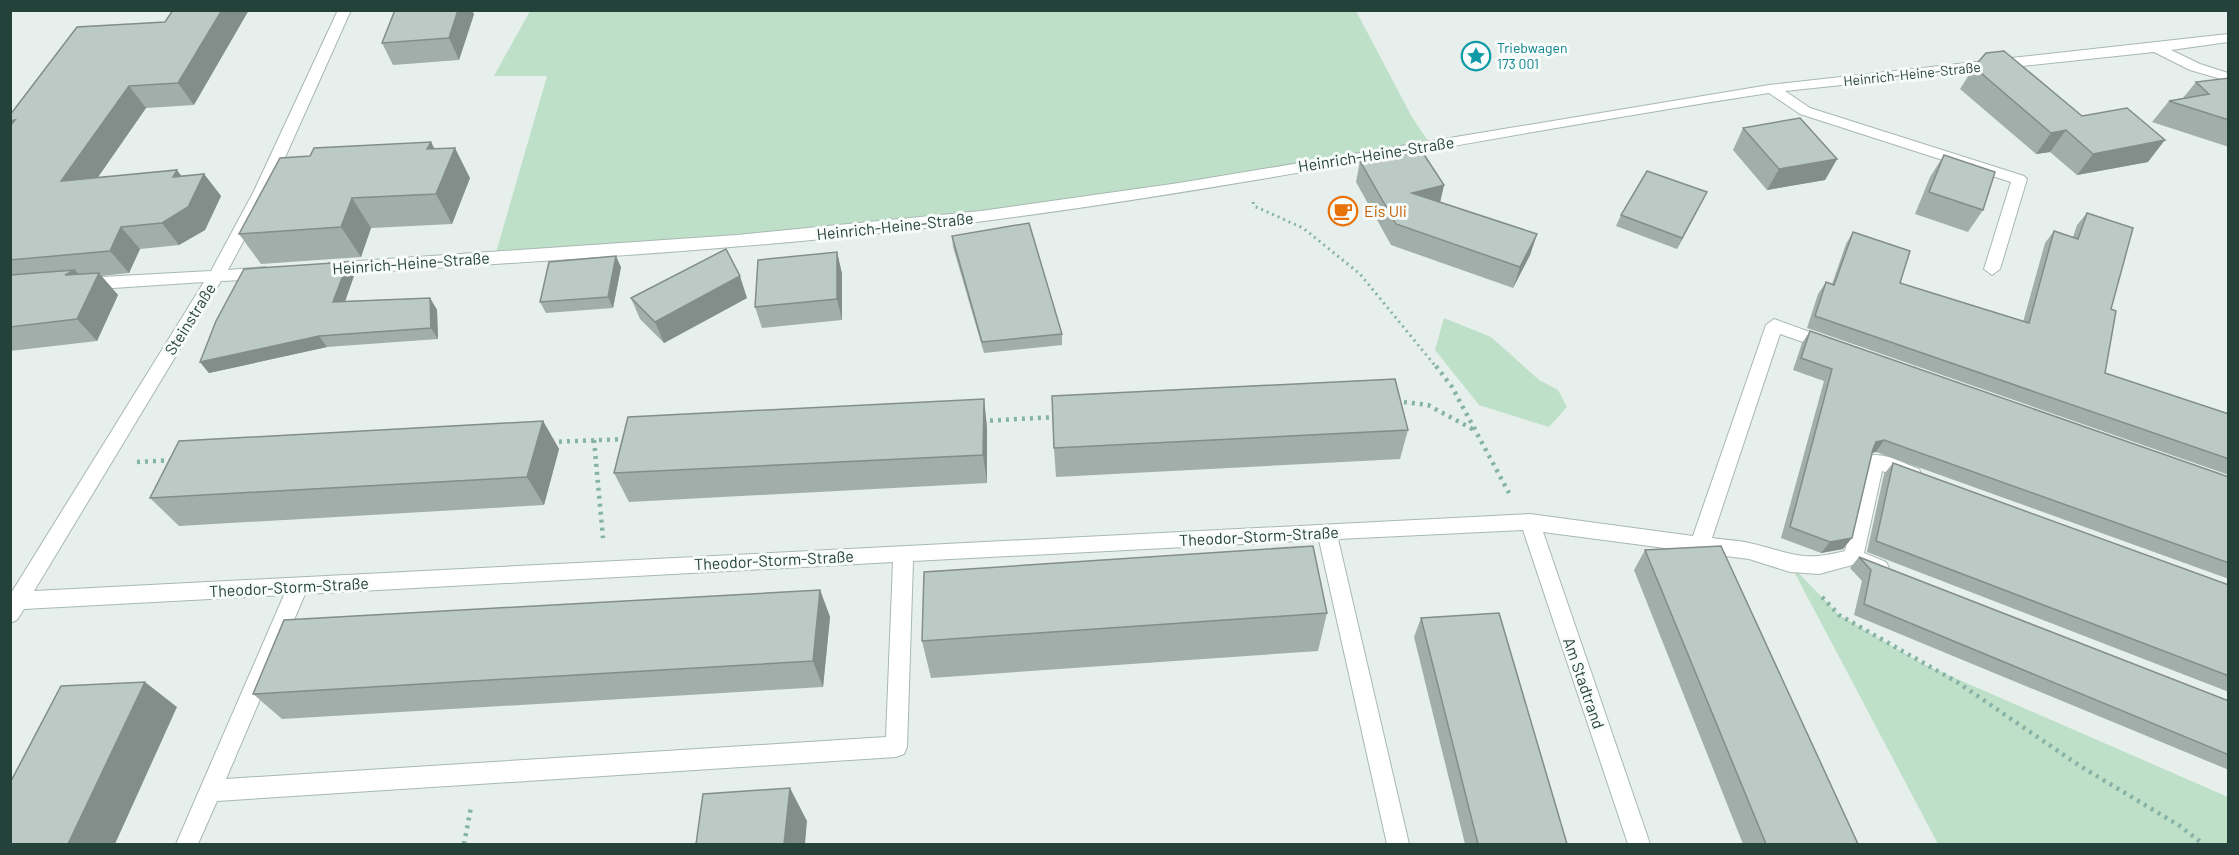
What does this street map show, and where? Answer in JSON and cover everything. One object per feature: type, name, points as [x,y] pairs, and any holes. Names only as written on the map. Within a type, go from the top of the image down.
[{"type":"street","name":"Steinstraße","points":[[14,608],[100,463],[216,276],[262,191],[345,10]]},
{"type":"street","name":"Heinrich-Heine-Straße","points":[[310,270],[803,236],[984,216],[1772,89],[2159,49],[2229,38]]},
{"type":"street","points":[[2159,49],[2196,67],[2229,76]]},
{"type":"street","points":[[1772,89],[1804,111],[2019,179],[1992,269]]},
{"type":"street","points":[[65,286],[275,272]]},
{"type":"street","points":[[1700,544],[1774,326],[1851,352]]},
{"type":"street","points":[[1897,575],[1853,557],[1875,461],[1930,481]]},
{"type":"street","name":"Theodor-Storm-Straße","points":[[14,608],[298,586],[1530,522],[1749,550],[1790,564],[1819,566],[1853,557]]},
{"type":"street","name":"Am Stadtrand","points":[[1530,522],[1639,844]]},
{"type":"street","points":[[1327,532],[1398,844]]},
{"type":"street","points":[[209,791],[896,747],[903,553]]},
{"type":"street","points":[[187,844],[298,586]]},
{"type":"path","points":[[1243,176],[1254,206],[1303,228],[1360,274],[1415,338],[1452,387],[1504,487],[1530,522]]},
{"type":"path","points":[[1384,401],[1408,400],[1440,408],[1476,431]]},
{"type":"path","points":[[977,421],[1061,417]]},
{"type":"path","points":[[547,443],[630,439]]},
{"type":"path","points":[[594,440],[605,569]]},
{"type":"path","points":[[100,463],[183,459]]},
{"type":"path","points":[[1790,564],[1839,615],[1957,682],[2080,766],[2180,826],[2203,844]]},
{"type":"green space","points":[[530,11],[1356,11],[1412,117],[1430,144],[982,215],[495,256],[547,76],[494,76]]},
{"type":"green space","points":[[1444,318],[1491,337],[1539,380],[1558,390],[1567,407],[1549,427],[1479,405],[1435,350]]},
{"type":"green space","points":[[1790,564],[1839,615],[1923,664],[2228,797],[2228,844],[1938,844]]},
{"type":"building","points":[[173,10],[222,10],[178,83],[129,86],[61,181],[177,170],[173,177],[204,174],[188,207],[162,223],[121,227],[110,251],[10,260],[10,126],[15,120],[10,121],[10,115],[77,27],[165,22]]},
{"type":"building","points":[[395,10],[458,10],[449,38],[382,43]]},
{"type":"building","points":[[2004,51],[2082,116],[2127,108],[2165,140],[2093,154],[2066,130],[2051,133],[1974,67],[1986,53]]},
{"type":"building","points":[[2229,78],[2229,120],[2169,101],[2209,94],[2196,82]]},
{"type":"building","points":[[1800,118],[1837,159],[1779,169],[1743,128]]},
{"type":"building","points":[[431,142],[427,149],[455,148],[436,194],[352,198],[341,227],[239,234],[280,158],[310,156],[314,148]]},
{"type":"building","points":[[1421,150],[1444,185],[1412,193],[1537,234],[1520,267],[1396,224],[1360,161]]},
{"type":"building","points":[[1944,155],[1995,172],[1983,210],[1929,192]]},
{"type":"building","points":[[1647,171],[1707,192],[1682,238],[1621,215]]},
{"type":"building","points":[[2087,213],[2133,228],[2111,309],[2116,311],[2105,373],[2229,414],[2229,459],[1815,316],[1826,282],[1834,285],[1853,232],[1910,251],[1900,283],[2029,323],[2054,231],[2078,239]]},
{"type":"building","points":[[1029,223],[1062,334],[982,342],[952,236]]},
{"type":"building","points":[[726,249],[740,276],[655,322],[631,298]]},
{"type":"building","points":[[837,252],[837,299],[755,307],[758,260]]},
{"type":"building","points":[[616,256],[608,297],[540,302],[549,262]]},
{"type":"building","points":[[348,262],[333,302],[430,298],[431,328],[319,336],[200,362],[216,321],[244,269]]},
{"type":"building","points":[[75,270],[65,275],[99,273],[77,319],[10,327],[10,275]]},
{"type":"building","points":[[1810,331],[2229,477],[2229,563],[1884,440],[1876,442],[1873,449],[1852,538],[1830,542],[1790,527],[1832,369],[1801,358]]},
{"type":"building","points":[[1395,379],[1408,430],[1054,448],[1052,396]]},
{"type":"building","points":[[984,399],[983,455],[614,473],[628,417]]},
{"type":"building","points":[[543,421],[527,477],[150,498],[179,441]]},
{"type":"building","points":[[1893,463],[2229,585],[2229,676],[1876,541]]},
{"type":"building","points":[[1313,546],[1327,613],[922,641],[924,572]]},
{"type":"building","points":[[1721,546],[1858,844],[1766,844],[1645,550]]},
{"type":"building","points":[[1859,557],[2229,701],[2229,755],[1864,604],[1871,570]]},
{"type":"building","points":[[820,590],[813,661],[253,694],[284,620]]},
{"type":"building","points":[[1499,613],[1567,844],[1478,844],[1421,618]]},
{"type":"building","points":[[145,682],[68,844],[10,844],[10,783],[61,686]]},
{"type":"building","points":[[790,788],[784,844],[696,844],[703,794]]},
{"type":"place","name":"Triebwagen 173 001","points":[[1476,56]]},
{"type":"place","name":"Eis Uli","points":[[1343,211]]}]
